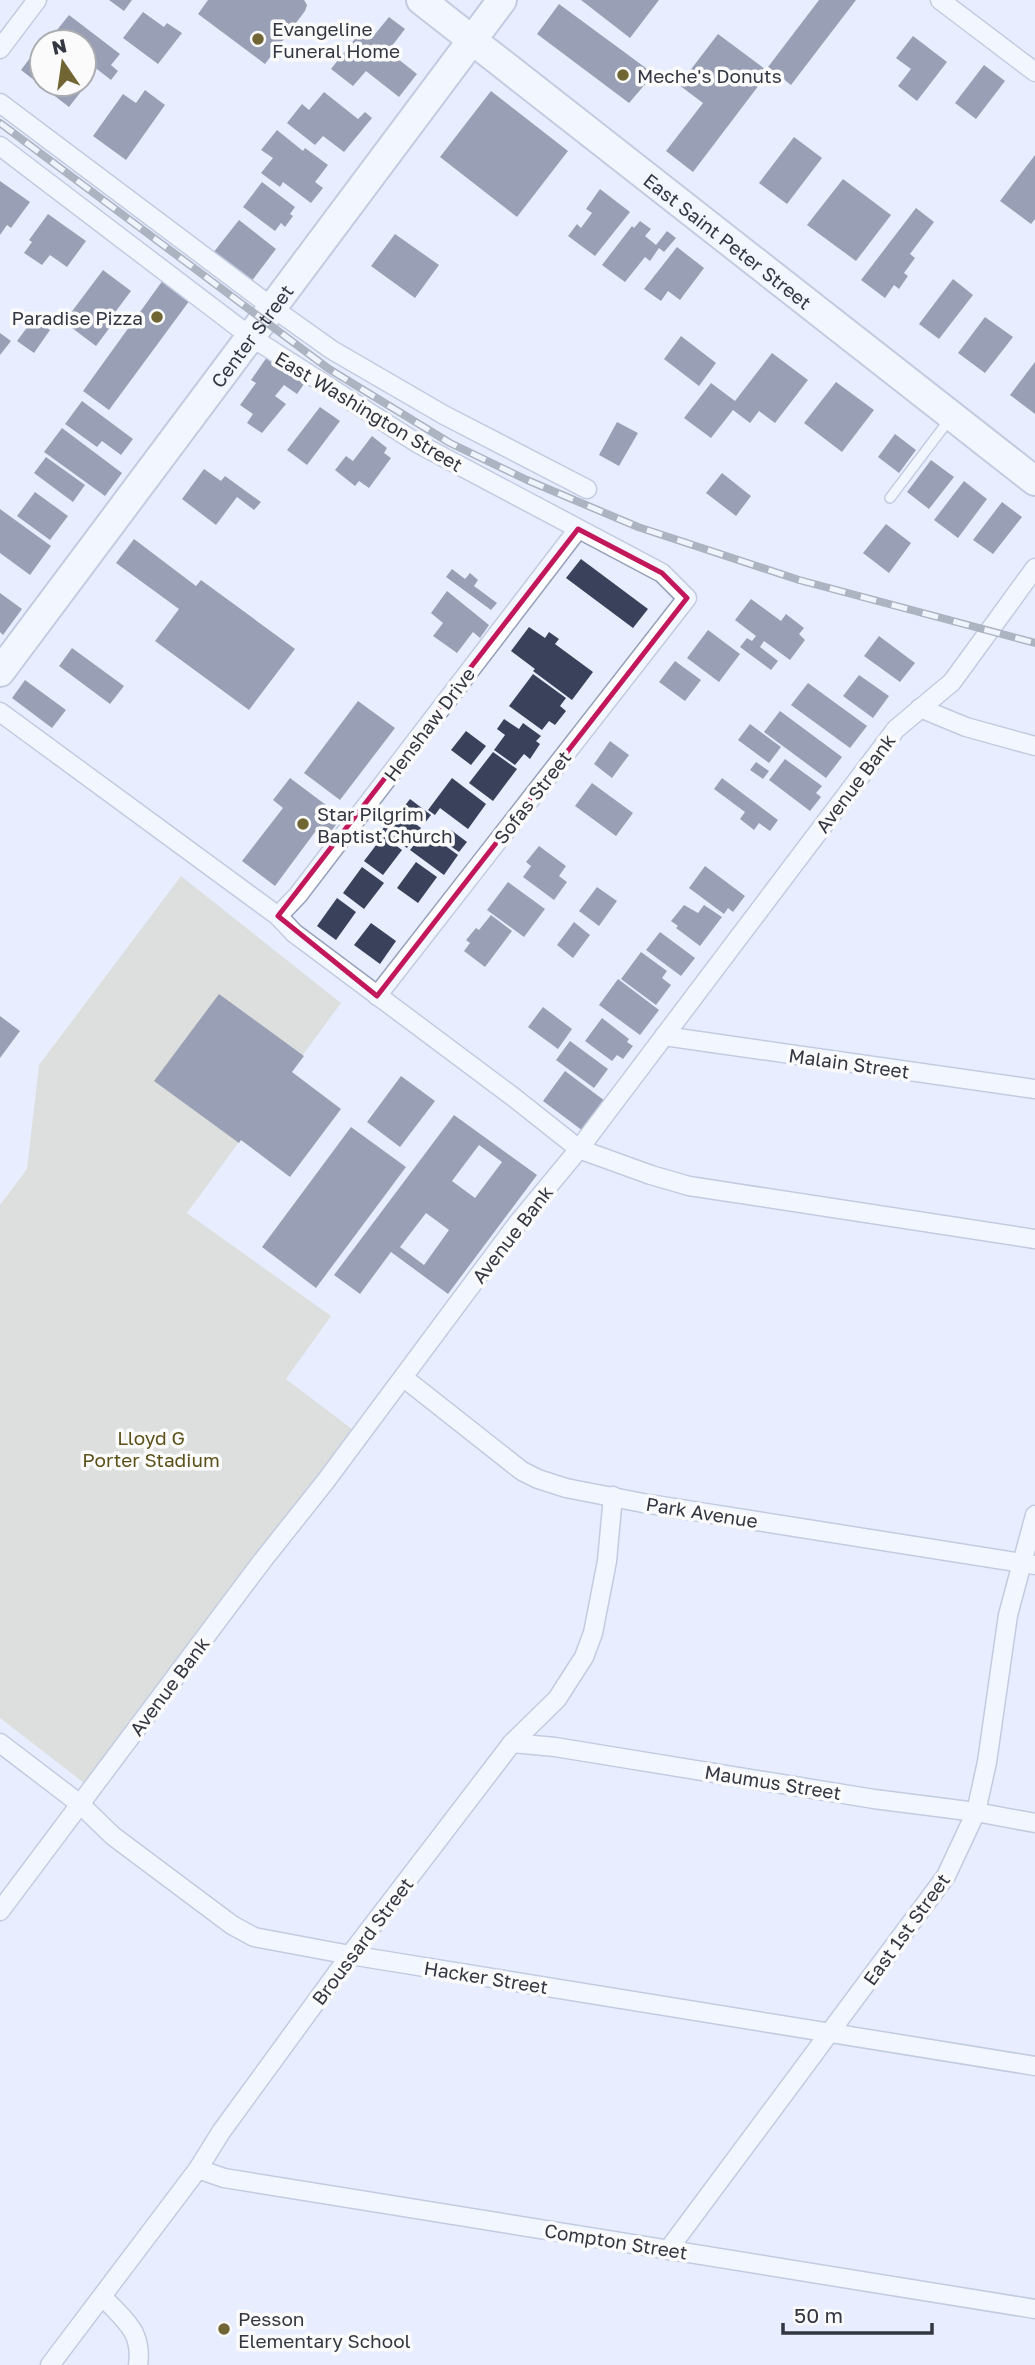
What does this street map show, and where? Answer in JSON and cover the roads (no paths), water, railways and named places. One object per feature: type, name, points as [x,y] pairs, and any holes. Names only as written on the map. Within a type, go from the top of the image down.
[{"type":"main road","name":"East Saint Peter Street","points":[[421,0],[1035,481]]},
{"type":"main road","name":"Center Street","points":[[0,672],[502,0]]},
{"type":"street","points":[[0,49],[37,0]]},
{"type":"street","points":[[940,0],[1035,72]]},
{"type":"street","name":"East Washington Street","points":[[0,103],[332,350],[444,415],[587,489]]},
{"type":"street","name":"East Washington Street","points":[[0,146],[251,337],[417,443],[662,573],[687,598]]},
{"type":"street","name":"Henshaw Drive","points":[[278,916],[298,895],[578,529]]},
{"type":"street","name":"Avenue Bank","points":[[0,1911],[263,1560],[404,1378],[517,1224],[579,1149],[896,729],[952,681],[1035,569]]},
{"type":"street","name":"Sofas Street","points":[[377,996],[687,598]]},
{"type":"street","points":[[920,708],[966,727],[1035,746]]},
{"type":"street","points":[[0,712],[278,916],[293,933],[579,1149],[689,1186],[1035,1239]]},
{"type":"street","name":"Malain Street","points":[[664,1036],[1035,1089]]},
{"type":"street","name":"Park Avenue","points":[[404,1378],[522,1471],[566,1488],[656,1506],[1029,1564]]},
{"type":"street","name":"Broussard Street","points":[[50,2365],[198,2169],[221,2132],[350,1955],[512,1743],[557,1699],[584,1657],[593,1633],[607,1560],[612,1496]]},
{"type":"street","name":"East 1st Street","points":[[668,2249],[946,1876],[976,1812],[987,1762],[1009,1615],[1029,1564],[1035,1515]]},
{"type":"street","name":"Hacker Street","points":[[0,1743],[80,1804],[113,1836],[232,1925],[254,1937],[350,1955],[1035,2066]]},
{"type":"street","name":"Maumus Street","points":[[512,1743],[555,1747],[1035,1823]]},
{"type":"street","name":"Compton Street","points":[[198,2169],[224,2178],[1035,2309]]},
{"type":"street","points":[[103,2298],[136,2333],[138,2365]]},
{"type":"lane","points":[[890,498],[952,415]]},
{"type":"railway","points":[[0,123],[329,369],[450,443],[527,480],[638,527],[799,580],[1035,643]]},
{"type":"place","name":"Evangeline Funeral Home","points":[[258,39]]},
{"type":"place","name":"Meche's Donuts","points":[[623,75]]},
{"type":"place","name":"Paradise Pizza","points":[[157,317]]},
{"type":"place","name":"Star Pilgrim Baptist Church","points":[[303,824]]},
{"type":"place","name":"Pesson Elementary School","points":[[224,2329]]},
{"type":"park label","name":"Lloyd G Porter Stadium","points":[[151,1448]]}]
